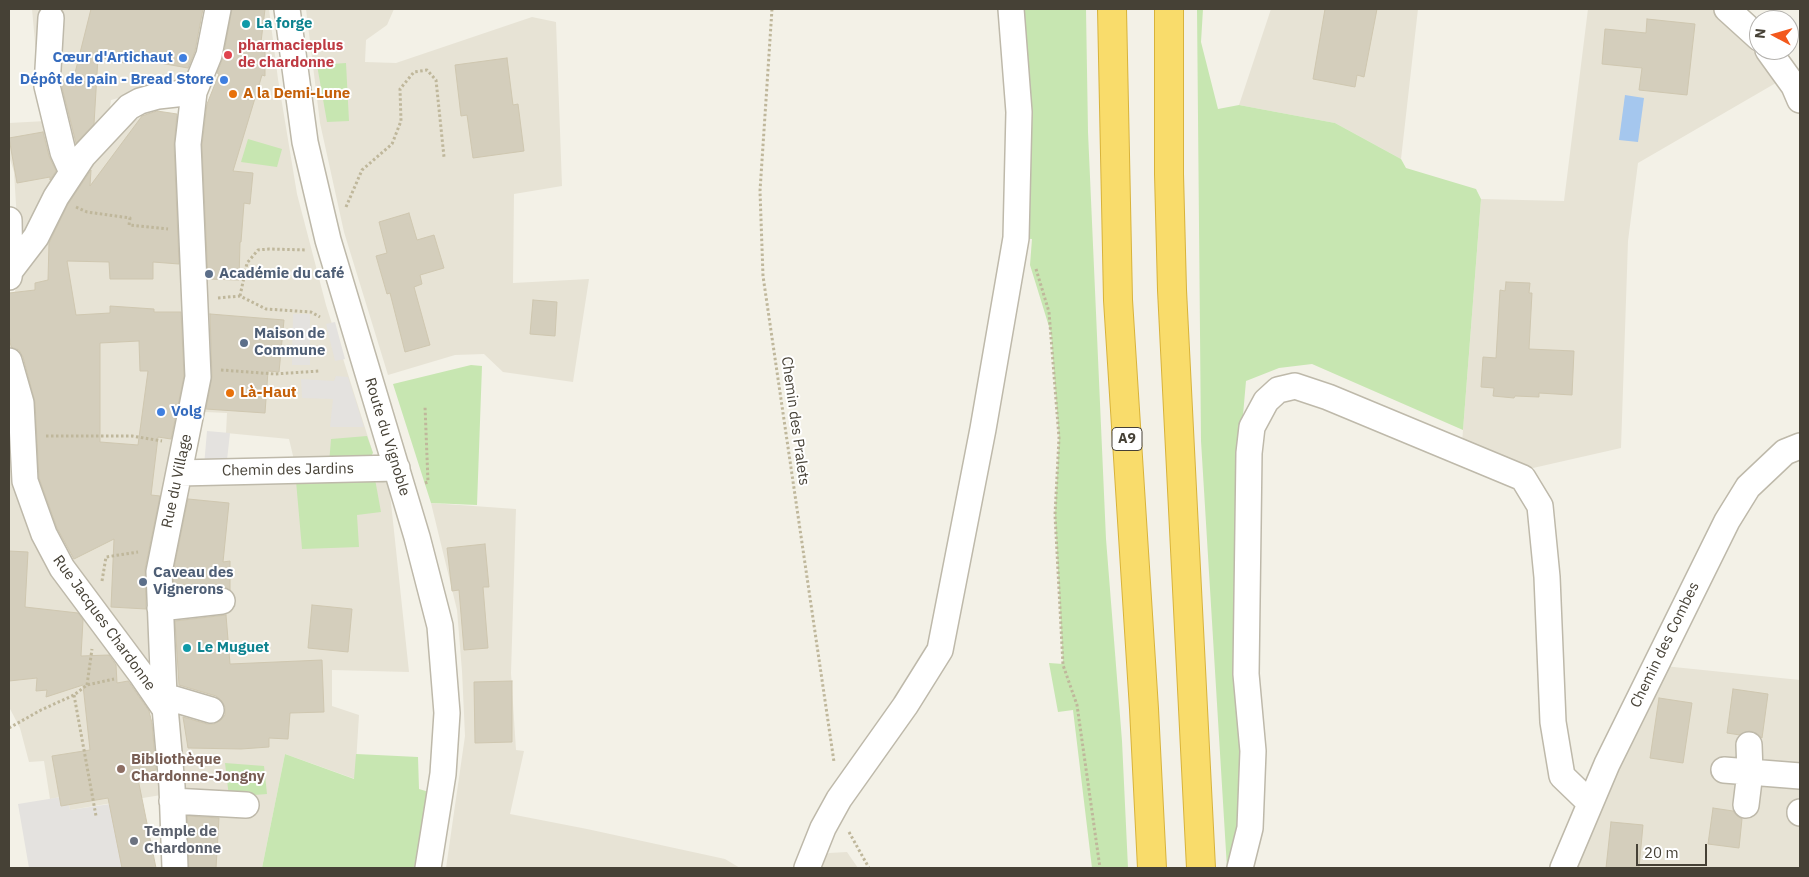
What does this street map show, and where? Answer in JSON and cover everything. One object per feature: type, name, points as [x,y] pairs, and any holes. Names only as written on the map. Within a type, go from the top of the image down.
[{"type":"highway","name":"A9","points":[[1112,9],[1118,300],[1152,868]]},
{"type":"highway","points":[[1169,9],[1169,165],[1172,290],[1177,422],[1201,868]]},
{"type":"street","name":"Rue du Village","points":[[175,868],[164,702],[159,572],[198,377],[188,144],[194,92],[209,55],[218,9]]},
{"type":"street","name":"Route du Vignoble","points":[[287,9],[305,142],[328,240],[397,468],[440,626],[447,713],[443,774],[428,868]]},
{"type":"street","points":[[807,868],[823,828],[839,799],[905,706],[940,650],[985,419],[1016,238],[1019,112],[1011,9]]},
{"type":"street","points":[[1727,9],[1749,29]]},
{"type":"street","points":[[51,18],[47,86],[63,152],[72,172]]},
{"type":"street","points":[[1780,60],[1794,71],[1794,86],[1800,100]]},
{"type":"street","points":[[9,274],[36,237],[56,197],[72,172],[84,156],[129,107],[158,96],[194,92]]},
{"type":"street","points":[[9,220],[9,274]]},
{"type":"street","name":"Rue Jacques Chardonne","points":[[9,361],[21,403],[25,481],[44,534],[62,568],[164,702]]},
{"type":"street","points":[[1240,868],[1250,828],[1254,751],[1246,674],[1249,453],[1252,427],[1266,401],[1278,390],[1295,386],[1328,397],[1523,478],[1540,506],[1547,577],[1554,722],[1562,776],[1590,802]]},
{"type":"street","name":"Chemin des Combes","points":[[1563,868],[1590,802],[1620,738],[1726,521],[1748,488],[1785,452],[1800,446]]},
{"type":"street","name":"Chemin des Jardins","points":[[179,473],[397,468]]},
{"type":"street","points":[[160,608],[222,601]]},
{"type":"street","points":[[164,702],[211,710]]},
{"type":"street","points":[[1746,805],[1750,772],[1749,745]]},
{"type":"street","points":[[1724,770],[1800,776]]},
{"type":"street","points":[[172,801],[246,805]]},
{"type":"path","name":"Chemin des Pralets","points":[[772,9],[760,191],[763,276],[839,799],[850,833],[869,868]]},
{"type":"path","points":[[343,215],[362,170],[392,144],[401,121],[400,89],[414,72],[427,70],[436,80],[444,157]]},
{"type":"path","points":[[56,197],[87,212],[130,218],[129,225],[192,230]]},
{"type":"path","points":[[1016,238],[1028,242],[1049,312],[1059,438],[1055,515],[1063,664],[1077,705],[1100,868]]},
{"type":"path","points":[[240,296],[247,263],[258,250],[315,249]]},
{"type":"path","points":[[194,299],[240,296],[266,309],[311,312],[320,317]]},
{"type":"path","points":[[239,371],[275,374],[320,371]]},
{"type":"path","points":[[419,485],[428,482],[425,406]]},
{"type":"path","points":[[23,437],[132,436]]},
{"type":"path","points":[[97,614],[106,557],[163,548]]},
{"type":"path","points":[[9,728],[41,710],[74,696],[87,685]]},
{"type":"path","points":[[74,696],[96,816]]},
{"type":"shaded area","points":[[32,9],[203,9],[192,69],[185,84],[155,88],[111,100],[108,121],[28,234],[19,229],[17,221],[14,172],[9,156],[9,123],[46,121],[39,86]]},
{"type":"shaded area","points":[[230,9],[269,9],[278,79],[297,194],[326,305],[373,453],[295,464],[289,439],[226,433],[227,413],[205,412],[202,293],[194,142],[221,69]]},
{"type":"shaded area","points":[[306,9],[394,9],[387,25],[366,40],[365,62],[396,63],[532,17],[556,22],[562,186],[514,194],[513,283],[589,279],[573,382],[503,372],[484,354],[455,355],[388,375],[344,232],[320,123]]},
{"type":"shaded area","points":[[1271,9],[1418,9],[1401,159],[1335,123],[1239,105]]},
{"type":"shaded area","points":[[1588,9],[1718,9],[1749,39],[1749,60],[1766,60],[1781,80],[1638,163],[1628,241],[1621,448],[1533,468],[1462,443],[1481,199],[1564,201]]},
{"type":"shaded area","points":[[148,112],[180,116],[191,376],[149,553],[148,668],[135,653],[51,531],[37,475],[17,359],[13,296],[34,243],[102,142]]},
{"type":"shaded area","points":[[293,314],[310,314],[310,365],[292,365]]},
{"type":"shaded area","points":[[335,322],[345,359],[335,361],[326,324]]},
{"type":"shaded area","points":[[336,376],[348,377],[364,427],[330,427],[333,399],[302,398],[301,379],[334,381]]},
{"type":"shaded area","points":[[9,382],[21,494],[30,534],[109,641],[149,709],[156,746],[161,795],[70,810],[67,796],[50,799],[44,761],[29,762],[20,728],[9,707]]},
{"type":"shaded area","points":[[207,431],[230,433],[227,460],[204,466]]},
{"type":"shaded area","points":[[375,479],[389,484],[409,672],[332,670],[332,706],[359,715],[355,779],[285,754],[262,868],[185,868],[185,803],[170,603],[185,488],[200,483]]},
{"type":"shaded area","points":[[431,503],[516,509],[511,673],[516,750],[524,751],[510,814],[725,859],[740,868],[446,868],[465,736],[457,610]]},
{"type":"shaded area","points":[[1664,666],[1800,680],[1800,868],[1569,868]]},
{"type":"shaded area","points":[[67,796],[70,810],[110,804],[123,868],[29,868],[18,804]]},
{"type":"shaded area","points":[[847,852],[858,868],[814,868],[818,860],[829,853]]},
{"type":"green space","points":[[1011,9],[1086,9],[1088,132],[1106,539],[1122,741],[1128,868],[1092,868],[1073,710],[1058,712],[1049,663],[1063,664],[1055,515],[1059,438],[1051,333],[1030,265],[1032,239],[1016,238]]},
{"type":"green space","points":[[1197,9],[1203,9],[1201,42],[1218,109],[1239,105],[1335,123],[1401,159],[1406,168],[1476,189],[1481,199],[1463,430],[1312,364],[1279,368],[1246,381],[1241,438],[1243,771],[1234,868],[1227,868],[1201,441]]},
{"type":"green space","points":[[346,63],[349,121],[327,122],[317,65]]},
{"type":"green space","points":[[248,139],[282,149],[277,167],[241,162]]},
{"type":"green space","points":[[471,365],[482,366],[477,505],[431,503],[393,384]]},
{"type":"green space","points":[[367,436],[373,453],[366,463],[329,464],[331,439]]},
{"type":"green space","points":[[375,479],[381,512],[357,515],[359,547],[302,549],[296,481]]},
{"type":"green space","points":[[285,754],[354,779],[356,754],[418,757],[419,789],[429,792],[414,868],[262,868]]},
{"type":"green space","points":[[225,763],[264,766],[267,794],[229,797]]},
{"type":"water","points":[[1625,95],[1644,98],[1638,142],[1619,140]]},
{"type":"building","points":[[91,9],[203,9],[195,51],[188,68],[126,57],[125,63],[98,57],[94,124],[76,143],[62,87],[63,81],[73,81]]},
{"type":"building","points":[[232,9],[265,9],[261,42],[265,42],[265,76],[262,75],[233,171],[253,173],[250,204],[244,203],[239,280],[208,279],[202,145],[207,104],[219,74],[217,73],[223,58]]},
{"type":"building","points":[[1325,9],[1377,9],[1364,77],[1357,75],[1355,87],[1313,79]]},
{"type":"building","points":[[1647,19],[1695,24],[1687,95],[1639,90],[1642,68],[1602,64],[1605,29],[1646,33]]},
{"type":"building","points":[[507,58],[513,105],[518,104],[524,151],[473,158],[467,115],[461,116],[455,65]]},
{"type":"building","points":[[157,111],[177,114],[174,145],[179,264],[153,262],[153,279],[110,279],[109,262],[67,261],[76,315],[110,313],[110,306],[154,309],[154,312],[181,312],[184,376],[171,439],[158,437],[151,495],[160,496],[145,569],[146,609],[111,607],[114,539],[74,559],[57,528],[39,478],[35,402],[23,357],[19,350],[11,347],[9,335],[9,293],[35,290],[35,283],[48,280],[49,243],[68,204],[91,170],[90,186],[142,116]],"holes":[[[139,341],[140,371],[148,371],[138,445],[100,442],[100,343]]]},
{"type":"building","points":[[43,132],[49,156],[56,171],[50,180],[50,177],[17,183],[9,138]]},
{"type":"building","points":[[409,213],[417,240],[434,235],[444,268],[420,275],[422,284],[414,287],[430,345],[405,352],[390,293],[387,294],[376,256],[387,253],[379,222]]},
{"type":"building","points":[[1506,282],[1530,283],[1529,293],[1532,293],[1529,349],[1574,351],[1572,395],[1539,393],[1539,397],[1515,396],[1514,398],[1493,396],[1494,388],[1481,387],[1483,357],[1496,358],[1500,290],[1505,291]]},
{"type":"building","points":[[533,300],[557,302],[555,336],[530,334]]},
{"type":"building","name":"Maison de Commune","points":[[210,314],[284,320],[279,372],[268,371],[265,413],[206,409],[212,377]]},
{"type":"building","points":[[188,499],[229,503],[223,562],[230,561],[230,590],[220,587],[174,592],[173,573]]},
{"type":"building","points":[[485,544],[489,587],[483,587],[488,648],[464,650],[459,590],[452,591],[447,548]]},
{"type":"building","points":[[9,551],[28,552],[25,607],[78,613],[83,620],[81,656],[109,655],[116,665],[117,683],[128,681],[149,711],[152,723],[156,770],[137,774],[156,868],[122,868],[108,798],[61,806],[52,756],[90,750],[83,685],[46,697],[47,690],[36,691],[37,678],[9,681]]},
{"type":"building","points":[[312,605],[352,609],[348,652],[308,648]]},
{"type":"building","points":[[226,615],[230,664],[322,660],[324,712],[290,713],[288,739],[269,738],[269,747],[241,749],[188,748],[183,717],[207,724],[214,724],[225,715],[225,707],[216,696],[179,685],[175,621]]},
{"type":"building","points":[[512,681],[512,742],[475,743],[474,682]]},
{"type":"building","points":[[1733,689],[1768,694],[1762,738],[1756,733],[1749,731],[1740,735],[1727,733]]},
{"type":"building","points":[[1659,698],[1692,703],[1683,763],[1650,758]]},
{"type":"building","points":[[1713,808],[1733,811],[1742,819],[1739,848],[1708,844]]},
{"type":"building","points":[[187,816],[219,818],[216,868],[189,868]]},
{"type":"building","points":[[1611,822],[1643,825],[1639,868],[1606,868]]},
{"type":"place","name":"La forge","points":[[246,24]]},
{"type":"place","name":"pharmacieplus de chardonne","points":[[228,55]]},
{"type":"place","name":"Cœur d'Artichaut","points":[[183,58]]},
{"type":"place","name":"Dépôt de pain - Bread Store","points":[[224,80]]},
{"type":"place","name":"A la Demi-Lune","points":[[233,94]]},
{"type":"place","name":"Académie du café","points":[[209,274]]},
{"type":"place","name":"Maison de Commune","points":[[244,343]]},
{"type":"place","name":"Là-Haut","points":[[230,393]]},
{"type":"place","name":"Volg","points":[[161,412]]},
{"type":"place","name":"Caveau des Vignerons","points":[[143,582]]},
{"type":"place","name":"Le Muguet","points":[[187,648]]},
{"type":"place","name":"Bibliothèque Chardonne-Jongny","points":[[121,769]]},
{"type":"place","name":"Temple de Chardonne","points":[[134,841]]}]
